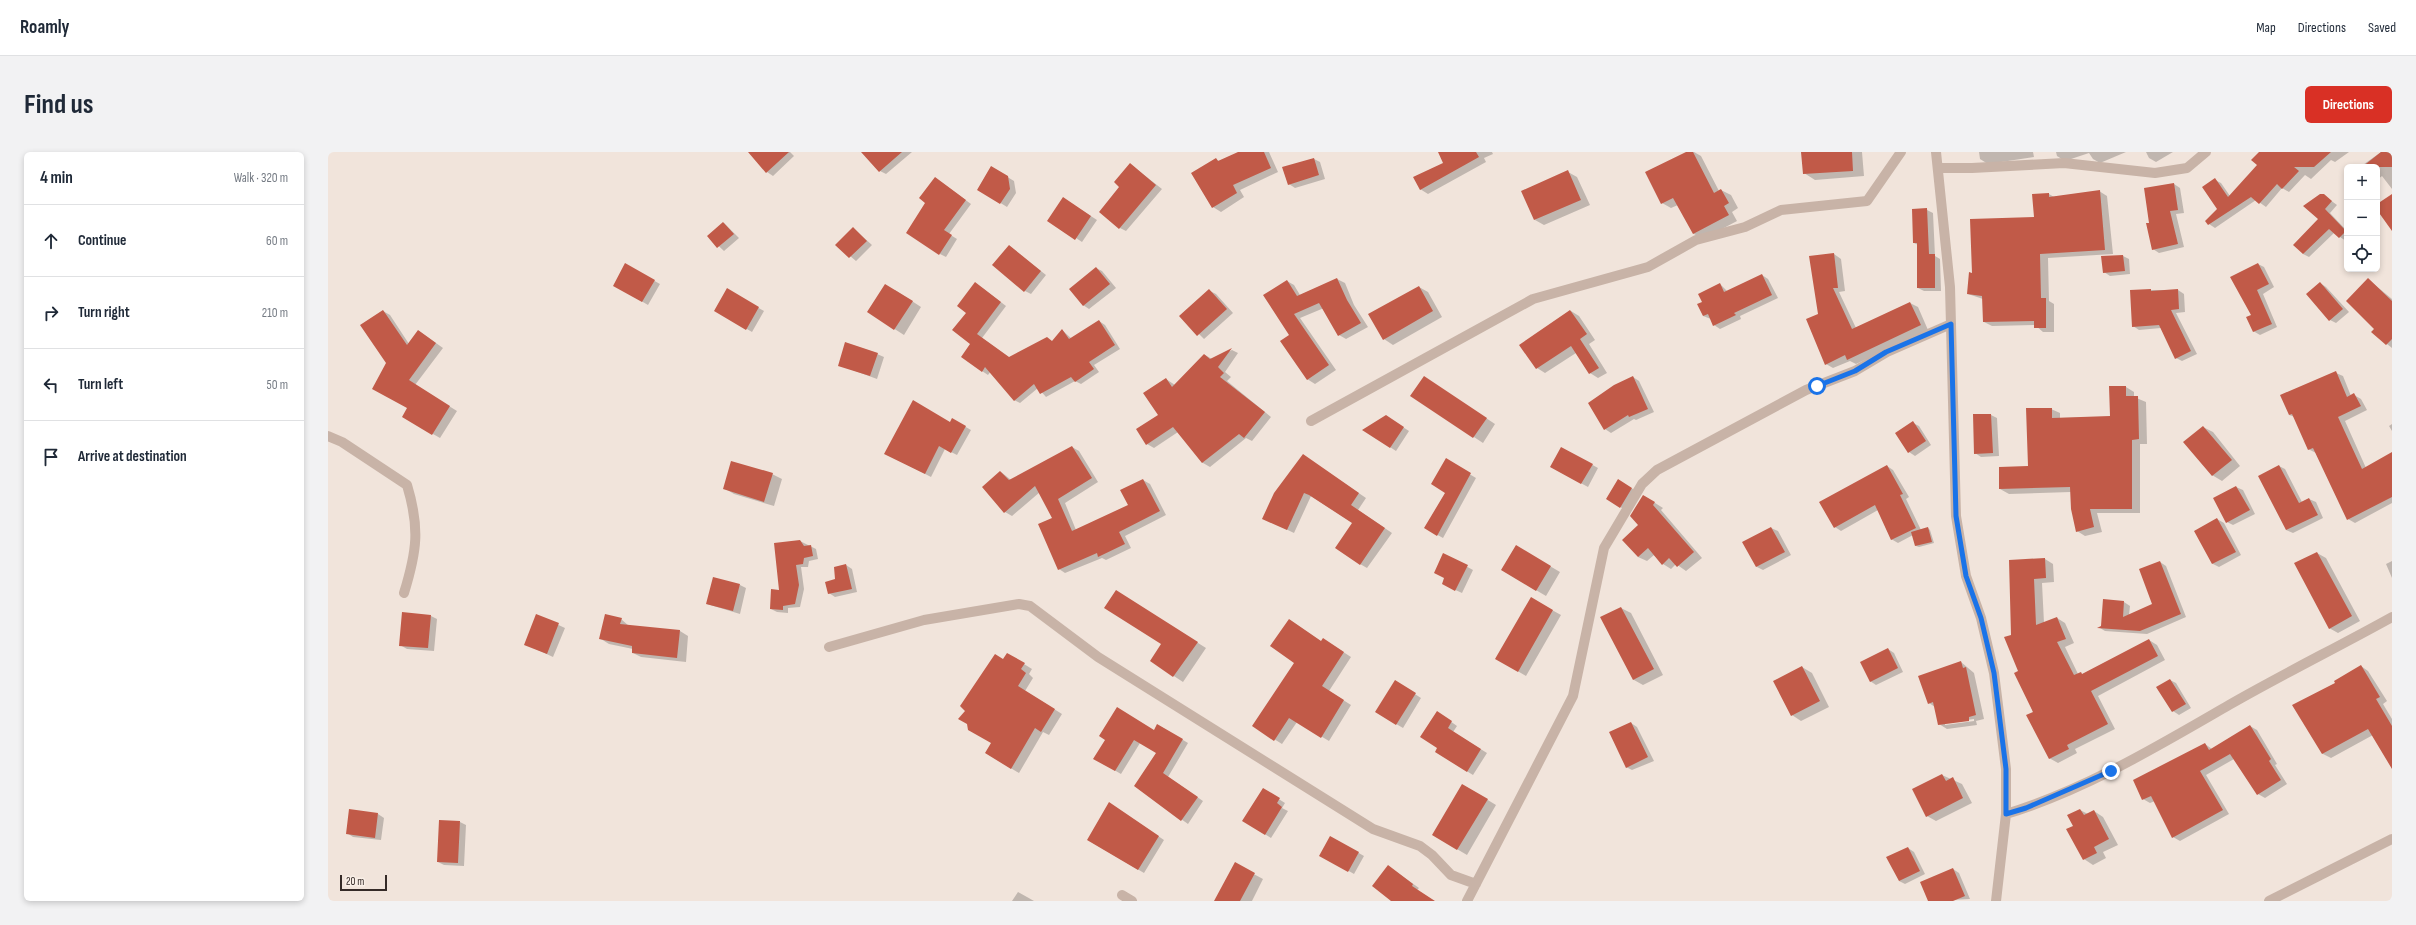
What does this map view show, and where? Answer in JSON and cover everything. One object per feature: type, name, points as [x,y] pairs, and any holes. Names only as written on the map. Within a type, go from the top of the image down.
[{"type":"street","points":[[1311,420],[1533,299],[1648,267],[1696,240],[1745,227],[1781,210],[1867,201],[1901,152]]},
{"type":"street","points":[[1936,152],[1939,168],[1951,324],[1956,516],[1966,576],[1981,618],[1994,673],[2006,769],[2006,814],[1996,901]]},
{"type":"street","points":[[1939,168],[1972,168],[2064,163],[2156,173],[2187,168],[2206,152]]},
{"type":"street","points":[[1467,901],[1573,696],[1604,548],[1642,484],[1657,470],[1806,390],[1851,373],[1886,352],[1951,324]]},
{"type":"street","points":[[328,436],[342,442],[407,485],[417,529],[413,561],[404,593]]},
{"type":"street","points":[[829,647],[924,620],[1019,604],[1030,606],[1098,657],[1373,829],[1420,846],[1432,855],[1451,875],[1476,884]]},
{"type":"street","points":[[2006,814],[2026,808],[2111,771],[2155,748],[2306,662],[2392,617]]},
{"type":"street","points":[[2269,901],[2392,839]]},
{"type":"street","points":[[1122,895],[1132,901]]},
{"type":"building","points":[[748,152],[789,152],[766,173]]},
{"type":"building","points":[[861,152],[902,152],[879,172]]},
{"type":"building","points":[[1238,152],[1264,152],[1271,168],[1233,185],[1237,193],[1212,208],[1191,173],[1216,158],[1218,161]]},
{"type":"building","points":[[1438,152],[1476,152],[1479,157],[1420,190],[1413,177],[1443,163]]},
{"type":"building","points":[[1686,152],[1693,152],[1714,193],[1721,189],[1729,203],[1724,206],[1729,215],[1693,234],[1673,198],[1661,204],[1645,172]]},
{"type":"building","points":[[1801,152],[1852,152],[1853,171],[1803,174]]},
{"type":"building","points":[[2259,152],[2331,152],[2314,167],[2294,167],[2299,171],[2282,189],[2277,184],[2259,204],[2251,197],[2208,225],[2205,221],[2217,209],[2202,187],[2215,178],[2228,197],[2257,165],[2251,160]]},
{"type":"building","points":[[2381,152],[2392,152],[2392,167],[2380,167],[2380,164],[2366,164]]},
{"type":"building","points":[[1314,158],[1319,175],[1288,185],[1282,167]]},
{"type":"building","points":[[1130,163],[1156,185],[1119,229],[1099,212],[1119,187],[1114,182]]},
{"type":"building","points":[[991,166],[1008,176],[1010,189],[1000,204],[977,190]]},
{"type":"building","points":[[1568,170],[1581,200],[1534,220],[1521,191]]},
{"type":"building","points":[[935,177],[966,200],[944,230],[952,235],[939,255],[906,233],[925,203],[919,198]]},
{"type":"building","points":[[2174,183],[2178,210],[2170,211],[2178,244],[2152,250],[2146,223],[2149,223],[2144,188]]},
{"type":"building","points":[[2100,190],[2105,250],[2040,254],[2041,298],[2046,298],[2046,328],[2034,328],[2034,321],[1983,322],[1982,296],[1967,294],[1969,272],[1972,273],[1970,219],[2034,217],[2032,194],[2049,193],[2049,197]]},
{"type":"building","points":[[2320,194],[2324,194],[2332,201],[2325,209],[2344,229],[2344,233],[2339,238],[2329,229],[2303,254],[2293,245],[2318,219],[2303,206]]},
{"type":"building","points":[[2392,194],[2392,231],[2380,214],[2380,202]]},
{"type":"building","points":[[1063,197],[1091,216],[1075,240],[1047,221]]},
{"type":"building","points":[[1927,208],[1929,254],[1935,254],[1935,288],[1917,288],[1917,243],[1913,243],[1912,209]]},
{"type":"building","points":[[723,222],[734,234],[717,248],[707,236]]},
{"type":"building","points":[[853,227],[867,241],[849,258],[835,245]]},
{"type":"building","points":[[1009,245],[1041,271],[1024,292],[992,265]]},
{"type":"building","points":[[1834,253],[1838,288],[1833,288],[1852,329],[1910,302],[1921,325],[1847,360],[1845,355],[1825,365],[1806,319],[1818,314],[1809,256]]},
{"type":"building","points":[[2123,255],[2125,271],[2103,273],[2101,256]]},
{"type":"building","points":[[625,263],[655,280],[642,302],[613,286]]},
{"type":"building","points":[[2258,263],[2269,284],[2257,290],[2272,324],[2253,332],[2246,317],[2251,315],[2230,277]]},
{"type":"building","points":[[1096,267],[1110,284],[1083,306],[1069,289]]},
{"type":"building","points":[[1762,274],[1772,295],[1734,313],[1736,315],[1713,326],[1708,314],[1703,316],[1697,304],[1702,302],[1698,294],[1720,283],[1724,292]]},
{"type":"building","points":[[1337,278],[1347,300],[1361,323],[1338,336],[1319,303],[1294,314],[1329,365],[1307,380],[1280,341],[1289,335],[1263,295],[1287,280],[1297,296]]},
{"type":"building","points":[[2368,278],[2392,301],[2392,339],[2386,345],[2371,332],[2374,329],[2346,301]]},
{"type":"building","points":[[975,282],[1001,302],[977,334],[1009,357],[1047,337],[1052,341],[1062,329],[1069,339],[1099,320],[1115,345],[1089,362],[1094,369],[1075,382],[1071,377],[1040,394],[1034,384],[1014,401],[985,367],[982,372],[961,357],[970,344],[952,330],[966,313],[957,306]]},
{"type":"building","points":[[2320,282],[2343,309],[2329,321],[2306,294]]},
{"type":"building","points":[[885,284],[913,301],[894,330],[867,312]]},
{"type":"building","points":[[1419,286],[1433,311],[1383,340],[1368,314]]},
{"type":"building","points":[[727,288],[759,307],[746,330],[714,311]]},
{"type":"building","points":[[1209,289],[1227,309],[1197,336],[1179,316]]},
{"type":"building","points":[[2151,289],[2151,291],[2178,289],[2179,309],[2171,310],[2191,351],[2175,359],[2159,325],[2132,327],[2130,290]]},
{"type":"building","points":[[383,310],[407,345],[418,330],[436,343],[409,380],[450,406],[432,435],[402,417],[407,408],[372,389],[386,363],[360,325]]},
{"type":"building","points":[[1570,310],[1587,334],[1580,339],[1599,368],[1589,374],[1571,346],[1536,369],[1519,345]]},
{"type":"building","points":[[845,342],[878,353],[870,376],[838,366]]},
{"type":"building","points":[[1232,348],[1218,367],[1224,373],[1220,377],[1265,412],[1244,438],[1239,434],[1202,463],[1173,427],[1146,445],[1136,429],[1158,415],[1143,393],[1166,378],[1172,387],[1204,354],[1210,359]]},
{"type":"building","points":[[2336,371],[2347,397],[2354,393],[2361,406],[2338,417],[2362,469],[2392,452],[2392,497],[2347,520],[2313,448],[2308,450],[2292,414],[2289,415],[2280,395]]},
{"type":"building","points":[[1424,376],[1487,418],[1473,438],[1410,396]]},
{"type":"building","points":[[1633,376],[1648,409],[1629,417],[1628,415],[1604,430],[1588,403],[1614,385]]},
{"type":"building","points":[[2109,386],[2126,386],[2126,396],[2138,396],[2139,439],[2132,440],[2132,509],[2090,509],[2094,527],[2076,532],[2071,509],[2070,487],[1999,489],[1999,467],[2028,466],[2026,408],[2052,408],[2052,418],[2110,416]]},
{"type":"building","points":[[913,400],[950,422],[952,418],[966,426],[951,453],[939,446],[925,474],[884,454]]},
{"type":"building","points":[[1973,414],[1991,414],[1993,453],[1974,454]]},
{"type":"building","points":[[1386,415],[1404,427],[1390,448],[1362,430]]},
{"type":"building","points":[[1913,421],[1926,441],[1908,453],[1895,433]]},
{"type":"building","points":[[2203,426],[2232,460],[2212,476],[2183,442]]},
{"type":"building","points":[[1072,446],[1092,478],[1058,499],[1072,531],[1128,505],[1120,490],[1143,479],[1160,511],[1119,532],[1125,544],[1098,557],[1097,553],[1058,570],[1038,524],[1052,518],[1035,486],[1004,513],[982,487],[1000,471],[1009,480]]},
{"type":"building","points":[[1561,447],[1593,464],[1581,484],[1550,467]]},
{"type":"building","points":[[1303,454],[1359,493],[1351,505],[1385,528],[1360,565],[1335,548],[1352,523],[1309,495],[1304,493],[1287,530],[1262,519],[1274,493]]},
{"type":"building","points":[[1446,458],[1471,473],[1437,536],[1424,528],[1445,493],[1431,484]]},
{"type":"building","points":[[731,461],[773,473],[764,502],[723,489]]},
{"type":"building","points":[[1887,465],[1903,494],[1900,495],[1916,528],[1891,540],[1875,505],[1834,528],[1819,502]]},
{"type":"building","points":[[2279,465],[2299,503],[2309,498],[2318,515],[2286,530],[2258,476]]},
{"type":"building","points":[[1618,479],[1632,488],[1620,508],[1606,499]]},
{"type":"building","points":[[2236,486],[2250,510],[2226,523],[2213,498]]},
{"type":"building","points":[[1643,495],[1655,502],[1653,505],[1694,552],[1677,567],[1669,558],[1662,565],[1648,548],[1638,557],[1622,540],[1638,525],[1630,516]]},
{"type":"building","points":[[2217,518],[2236,552],[2212,564],[2194,531]]},
{"type":"building","points":[[1771,527],[1785,552],[1756,567],[1742,542]]},
{"type":"building","points":[[1928,527],[1932,542],[1915,546],[1911,532]]},
{"type":"building","points":[[800,540],[804,546],[811,545],[813,556],[804,558],[803,564],[796,565],[799,585],[795,604],[783,606],[783,610],[770,609],[771,589],[779,590],[774,543]]},
{"type":"building","points":[[1516,545],[1551,566],[1536,591],[1501,570]]},
{"type":"building","points":[[2317,552],[2352,616],[2329,629],[2294,563]]},
{"type":"building","points":[[1443,553],[1468,565],[1455,591],[1442,584],[1444,578],[1434,573]]},
{"type":"building","points":[[2045,558],[2046,578],[2034,579],[2036,625],[2057,617],[2066,639],[2057,642],[2074,675],[2081,672],[2082,674],[2149,639],[2158,656],[2091,691],[2108,724],[2067,745],[2069,749],[2049,759],[2026,715],[2033,712],[2014,673],[2018,671],[2004,637],[2011,635],[2009,560]]},
{"type":"building","points":[[2160,561],[2181,614],[2140,631],[2097,628],[2101,626],[2103,599],[2124,601],[2123,617],[2152,604],[2139,569]]},
{"type":"building","points":[[846,564],[852,589],[828,594],[825,582],[835,579],[834,567]]},
{"type":"building","points":[[713,577],[740,584],[733,611],[706,604]]},
{"type":"building","points":[[1116,590],[1198,642],[1173,677],[1150,661],[1161,644],[1104,608]]},
{"type":"building","points":[[1531,597],[1553,610],[1518,672],[1495,659]]},
{"type":"building","points":[[1621,607],[1654,669],[1633,680],[1600,617]]},
{"type":"building","points":[[402,612],[431,615],[428,648],[399,646]]},
{"type":"building","points":[[536,614],[559,623],[547,654],[524,645]]},
{"type":"building","points":[[605,614],[622,618],[620,624],[680,630],[677,658],[632,653],[632,646],[599,639]]},
{"type":"building","points":[[1289,619],[1321,641],[1323,638],[1344,652],[1322,686],[1344,700],[1321,738],[1289,718],[1274,741],[1252,726],[1294,663],[1270,646]]},
{"type":"building","points":[[1888,648],[1898,668],[1870,682],[1860,662]]},
{"type":"building","points":[[1007,653],[1025,663],[1021,669],[1026,673],[1018,686],[1055,709],[1041,732],[1035,728],[1011,769],[985,753],[991,743],[968,730],[967,724],[958,719],[965,711],[960,706],[995,654],[1003,659]]},
{"type":"building","points":[[1961,661],[1963,668],[1966,667],[1976,715],[1969,717],[1969,721],[1938,725],[1933,702],[1928,704],[1918,676]]},
{"type":"building","points":[[2361,665],[2380,697],[2376,699],[2392,726],[2392,769],[2368,729],[2322,754],[2292,705],[2335,683],[2334,681]]},
{"type":"building","points":[[1802,666],[1820,701],[1791,716],[1773,681]]},
{"type":"building","points":[[2170,679],[2186,704],[2172,712],[2156,687]]},
{"type":"building","points":[[1395,680],[1416,693],[1396,725],[1375,712]]},
{"type":"building","points":[[1117,707],[1154,730],[1157,724],[1183,739],[1163,773],[1198,797],[1181,821],[1134,786],[1156,753],[1134,740],[1115,771],[1093,759],[1105,740],[1099,736]]},
{"type":"building","points":[[1437,711],[1452,721],[1448,728],[1481,749],[1467,772],[1435,752],[1437,748],[1420,737]]},
{"type":"building","points":[[1631,722],[1648,757],[1626,768],[1609,732]]},
{"type":"building","points":[[2250,725],[2271,759],[2269,761],[2281,780],[2257,795],[2230,754],[2200,771],[2223,810],[2172,838],[2151,796],[2142,800],[2133,780],[2205,743],[2209,750]]},
{"type":"building","points":[[1942,774],[1946,781],[1953,777],[1963,798],[1926,817],[1912,789]]},
{"type":"building","points":[[1462,784],[1488,799],[1457,850],[1432,835]]},
{"type":"building","points":[[1263,788],[1280,798],[1277,803],[1282,807],[1265,835],[1242,821]]},
{"type":"building","points":[[1109,802],[1159,836],[1138,870],[1087,840]]},
{"type":"building","points":[[349,809],[378,813],[375,838],[346,834]]},
{"type":"building","points":[[2080,809],[2084,815],[2094,810],[2109,839],[2094,847],[2097,853],[2083,860],[2066,829],[2073,826],[2067,815]]},
{"type":"building","points":[[439,820],[460,821],[458,863],[437,862]]},
{"type":"building","points":[[1330,836],[1359,852],[1348,872],[1319,856]]},
{"type":"building","points":[[1908,847],[1920,871],[1899,881],[1886,857]]},
{"type":"building","points":[[1235,862],[1255,873],[1240,901],[1214,901]]},
{"type":"building","points":[[1388,865],[1413,884],[1412,886],[1435,901],[1391,901],[1372,886]]},
{"type":"building","points":[[1953,868],[1965,896],[1953,901],[1928,901],[1920,882]]},
{"type":"route","points":[[1817,386],[1855,371],[1886,352],[1951,324],[1955,418],[1956,516],[1966,576],[1981,618],[1994,673],[2006,769],[2006,814],[2026,808],[2111,771]]}]
